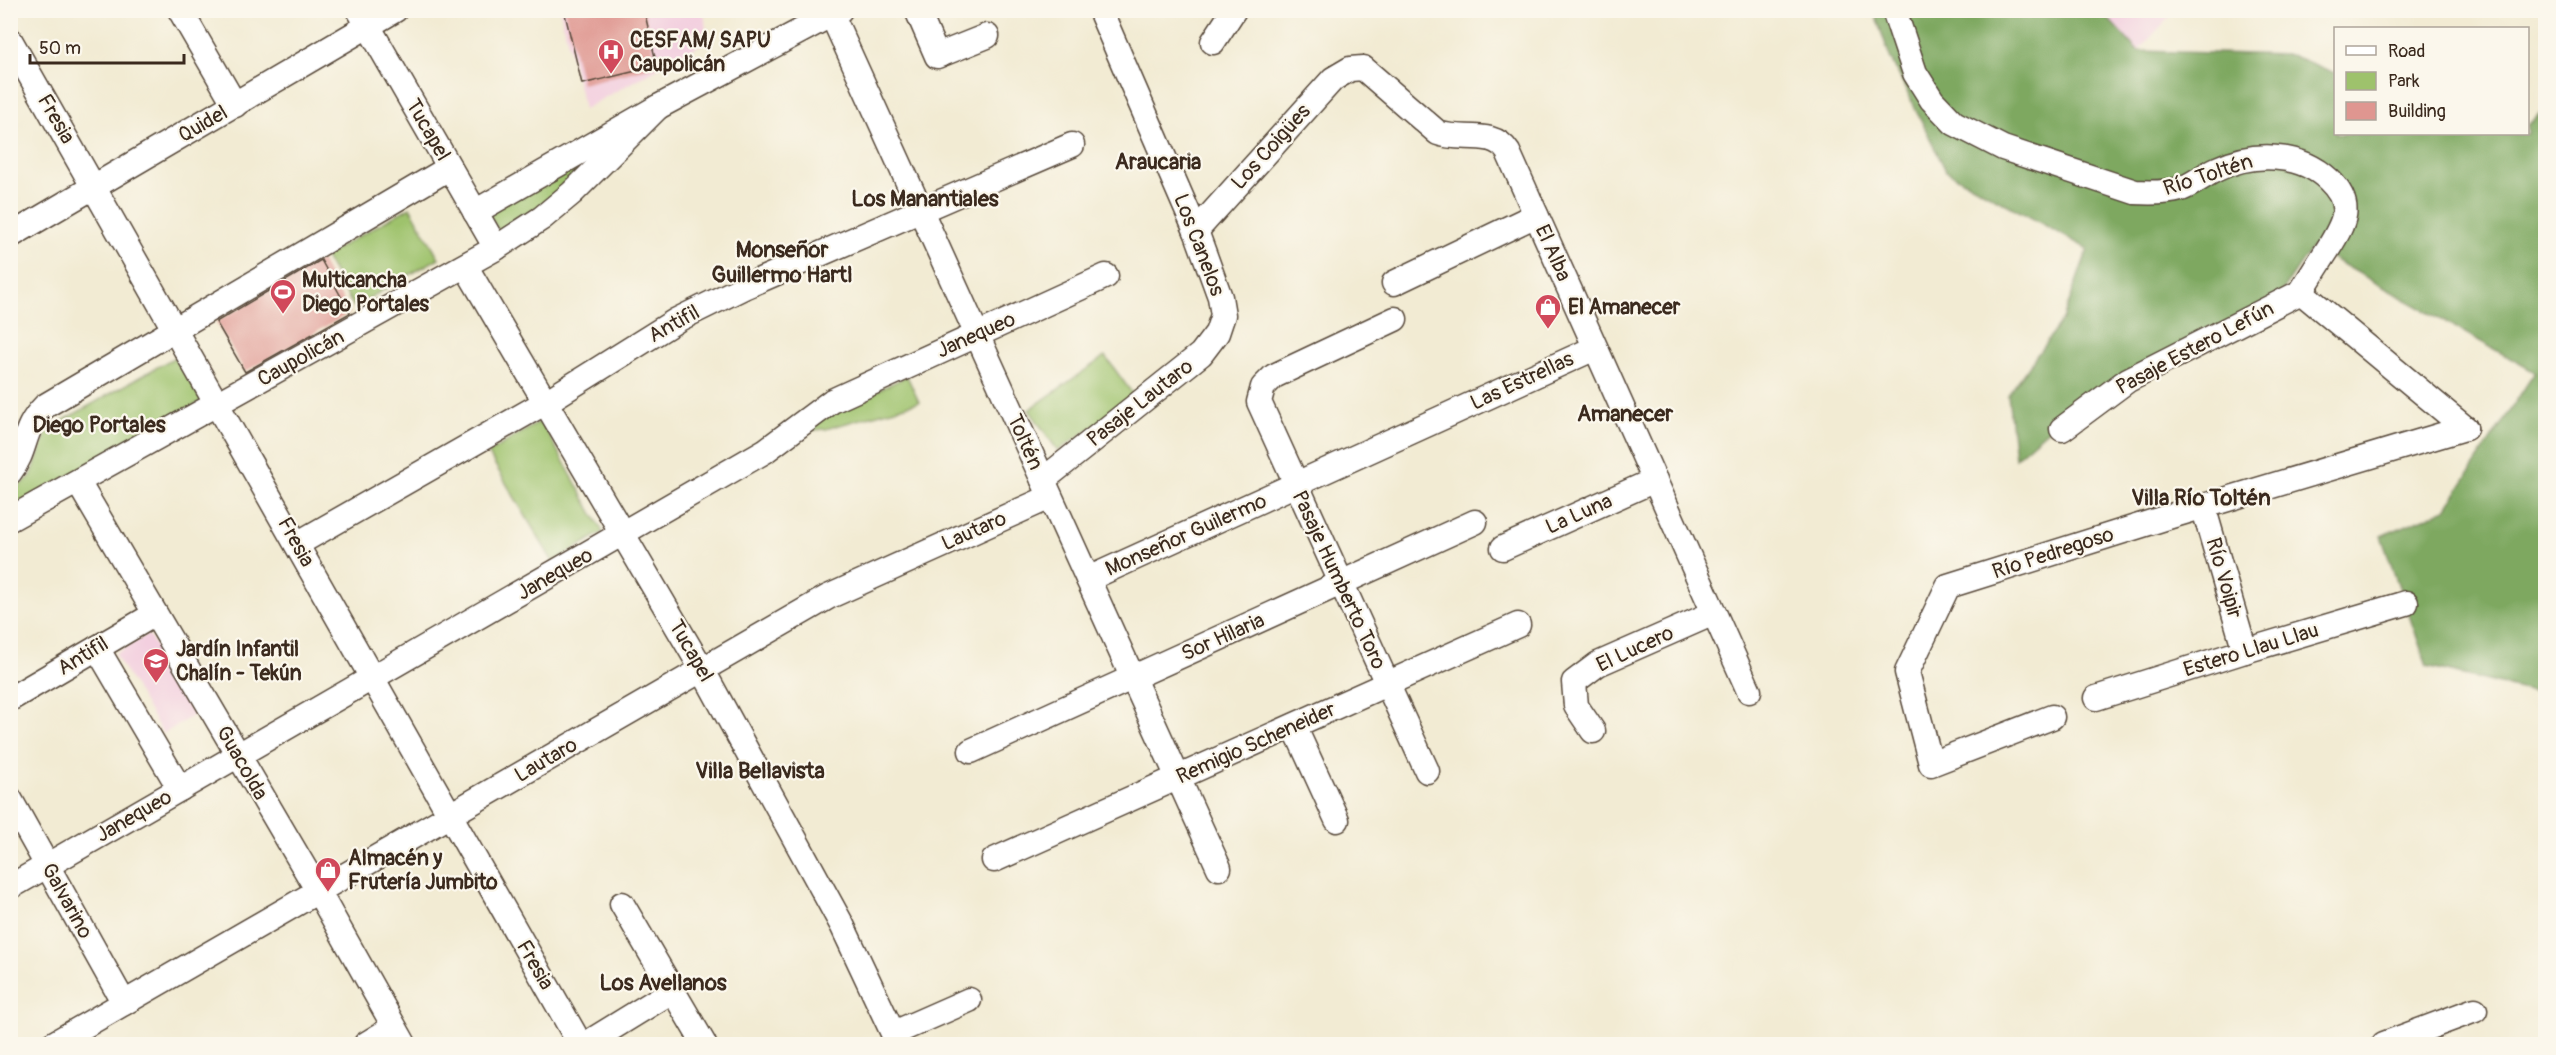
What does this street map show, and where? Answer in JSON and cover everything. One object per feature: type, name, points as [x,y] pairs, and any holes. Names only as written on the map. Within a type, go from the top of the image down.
[{"type":"street","points":[[180,10],[235,105]]},
{"type":"street","name":"Quidel","points":[[10,236],[235,105],[364,19],[395,10]]},
{"type":"street","points":[[917,10],[937,56],[987,36]]},
{"type":"street","name":"Los Canelos","points":[[1100,10],[1196,231],[1220,297],[1223,315]]},
{"type":"street","points":[[1213,42],[1234,10]]},
{"type":"street","name":"Río Toltén","points":[[1894,10],[1915,73],[1932,99],[1954,123],[2003,148],[2135,192],[2152,193],[2179,189],[2224,166],[2259,158],[2302,163],[2324,175],[2343,200],[2344,221],[2301,292]]},
{"type":"street","name":"Caupolicán","points":[[475,212],[658,106],[836,13]]},
{"type":"street","name":"Toltén","points":[[836,13],[920,210],[1219,868]]},
{"type":"street","name":"Tucapel","points":[[364,19],[496,248]]},
{"type":"street","name":"Fresia","points":[[10,40],[176,328],[580,1044]]},
{"type":"street","name":"El Alba","points":[[1350,69],[1362,68],[1438,133],[1449,137],[1485,137],[1499,141],[1508,152],[1749,691]]},
{"type":"street","name":"Los Coigües","points":[[1196,231],[1333,79],[1350,69]]},
{"type":"street","name":"Caupolicán","points":[[10,519],[466,267],[496,248],[542,218],[572,193],[658,106]]},
{"type":"street","name":"Antifil","points":[[297,544],[546,402],[677,320],[744,287],[1072,145]]},
{"type":"street","points":[[10,472],[20,457],[28,426],[45,406],[449,168]]},
{"type":"street","points":[[1394,283],[1536,215]]},
{"type":"street","name":"Tucapel","points":[[466,267],[702,669],[842,925],[896,1039]]},
{"type":"street","name":"Janequeo","points":[[10,887],[765,451],[832,401],[1106,276]]},
{"type":"street","name":"Río Pedregoso","points":[[2052,717],[1931,764],[1907,672],[1948,586],[2203,506],[2465,428],[2301,292]]},
{"type":"street","name":"Pasaje Estero Lefún","points":[[2062,429],[2128,380],[2301,292]]},
{"type":"street","name":"Pasaje Lautaro","points":[[1047,488],[1202,354],[1217,333],[1223,315]]},
{"type":"street","name":"Pasaje Humberto Toro","points":[[1395,319],[1274,376],[1263,387],[1259,402],[1427,771]]},
{"type":"street","name":"Las Estrellas","points":[[1448,415],[1596,348]]},
{"type":"street","name":"Monseñor Guilermo","points":[[1088,579],[1448,415]]},
{"type":"street","name":"La Luna","points":[[1503,548],[1655,480]]},
{"type":"street","name":"Guacolda","points":[[78,482],[237,757],[318,891],[399,1036]]},
{"type":"street","name":"Lautaro","points":[[52,1044],[828,597],[1047,488]]},
{"type":"street","name":"Río Voipir","points":[[2203,506],[2245,651]]},
{"type":"street","name":"Sor Hilaria","points":[[971,751],[1475,522]]},
{"type":"street","name":"Estero Llau Llau","points":[[2096,698],[2406,603]]},
{"type":"street","name":"El Lucero","points":[[1593,731],[1576,706],[1574,682],[1598,664],[1714,613]]},
{"type":"street","name":"Antifil","points":[[10,699],[155,614]]},
{"type":"street","name":"Remigio Scheneider","points":[[994,860],[1518,625]]},
{"type":"street","points":[[97,648],[180,789]]},
{"type":"street","points":[[1294,726],[1337,820]]},
{"type":"street","name":"Galvarino","points":[[10,799],[124,1003]]},
{"type":"street","points":[[622,904],[704,1044]]},
{"type":"street","points":[[586,1044],[672,991]]},
{"type":"street","points":[[896,1039],[969,1000]]},
{"type":"street","points":[[2384,1044],[2475,1010]]},
{"type":"street","points":[[366,1044],[399,1036]]},
{"type":"shaded area","name":"CESFAM/ SAPU Caupolicán","points":[[560,11],[704,11],[707,41],[584,109]]},
{"type":"shaded area","points":[[2101,11],[2175,11],[2138,51]]},
{"type":"shaded area","name":"Jardín Infantil Chalín - Tekún","points":[[148,634],[197,713],[163,734],[115,654]]},
{"type":"green space","points":[[1874,11],[2101,11],[2138,51],[2291,55],[2334,73],[2334,135],[2529,135],[2529,124],[2545,108],[2545,695],[2427,666],[2381,536],[2446,509],[2535,372],[2312,247],[2275,302],[2059,420],[2015,458],[2008,395],[2063,319],[2088,249],[1946,171],[1890,57]]},
{"type":"green space","points":[[613,137],[560,192],[500,233],[488,213]]},
{"type":"green space","points":[[410,207],[439,258],[354,307],[324,256]]},
{"type":"green space","points":[[1105,356],[1135,397],[1058,451],[1029,410]]},
{"type":"green space","points":[[175,357],[202,401],[11,508],[10,494],[31,476],[48,429]]},
{"type":"green space","points":[[907,376],[919,402],[826,429],[814,430],[809,424]]},
{"type":"green space","points":[[541,421],[603,532],[553,562],[488,453]]},
{"type":"building","points":[[564,10],[644,10],[657,66],[582,84]]},
{"type":"building","name":"Multicancha Diego Portales","points":[[321,260],[350,313],[245,372],[216,322]]},
{"type":"place","name":"CESFAM/ SAPU Caupolicán","points":[[611,75]]},
{"type":"place","name":"Multicancha Diego Portales","points":[[283,315]]},
{"type":"place","name":"El Amanecer","points":[[1548,330]]},
{"type":"place","name":"Jardín Infantil Chalín - Tekún","points":[[156,684]]},
{"type":"place","name":"Almacén y Frutería Jumbito","points":[[328,893]]},
{"type":"district","name":"Araucaria","points":[[1158,162]]},
{"type":"district","name":"Los Manantiales","points":[[925,199]]},
{"type":"district","name":"Monseñor Guillermo Hartl","points":[[782,262]]},
{"type":"district","name":"Amanecer","points":[[1625,414]]},
{"type":"district","name":"Diego Portales","points":[[99,425]]},
{"type":"district","name":"Villa Río Toltén","points":[[2201,498]]},
{"type":"district","name":"Villa Bellavista","points":[[760,771]]},
{"type":"district","name":"Los Avellanos","points":[[663,983]]}]
